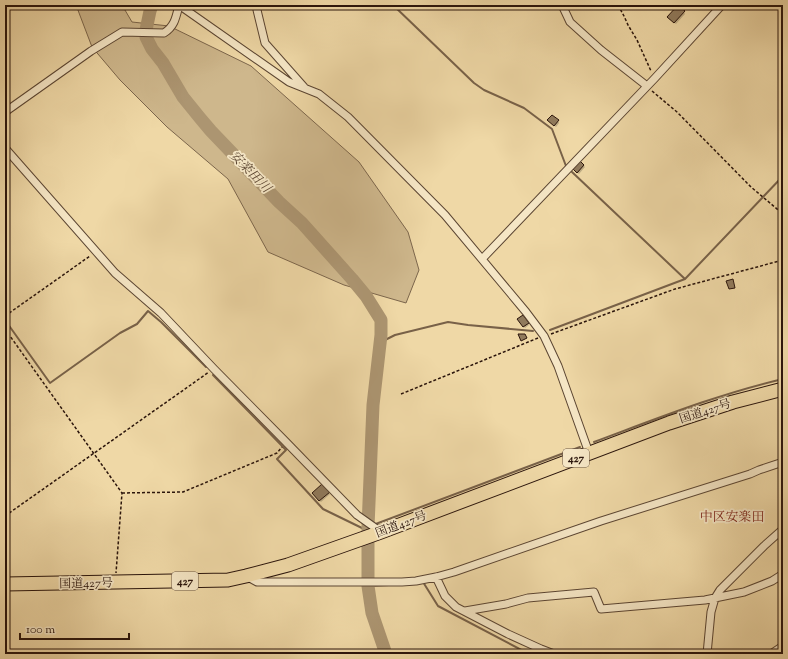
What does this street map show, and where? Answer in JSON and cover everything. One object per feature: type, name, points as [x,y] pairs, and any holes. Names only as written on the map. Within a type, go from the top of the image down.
[{"type":"highway","name":"国道427号","points":[[5,584],[228,580],[246,576],[288,565],[360,540],[375,531],[669,423],[733,402],[783,389]]},
{"type":"street","points":[[5,112],[91,51],[122,32],[164,33],[169,30],[174,23],[179,5],[289,82],[319,94],[348,117],[445,215],[526,312],[544,336],[558,366],[590,453]]},
{"type":"street","points":[[257,5],[265,42],[305,88]]},
{"type":"street","points":[[562,5],[570,22],[601,50],[647,86]]},
{"type":"street","points":[[482,259],[655,78],[722,5]]},
{"type":"street","points":[[5,148],[115,273],[161,313],[357,515],[375,531]]},
{"type":"street","points":[[246,576],[256,582],[416,581],[436,577],[601,521],[750,474],[783,462]]},
{"type":"street","points":[[708,654],[711,612],[715,598],[720,590],[783,529]]},
{"type":"street","points":[[465,611],[506,604],[528,598],[594,592],[601,609],[705,600],[744,592],[772,581],[783,574]]},
{"type":"street","points":[[436,577],[445,596],[456,607],[508,634],[554,654]]},
{"type":"street","points":[[771,654],[783,646]]},
{"type":"path","points":[[618,5],[655,78]]},
{"type":"path","points":[[647,86],[677,112],[751,187],[783,214]]},
{"type":"path","points":[[5,316],[96,252]]},
{"type":"path","points":[[401,394],[544,336],[675,289],[783,260]]},
{"type":"path","points":[[5,329],[122,493],[116,582]]},
{"type":"path","points":[[5,516],[214,369]]},
{"type":"path","points":[[122,493],[183,492],[277,453],[282,448]]},
{"type":"shaded area","points":[[76,5],[122,5],[132,22],[169,26],[251,66],[359,162],[408,232],[419,270],[406,303],[344,285],[268,252],[228,179],[167,127],[120,80],[92,47]]},
{"type":"building","points":[[678,5],[685,11],[674,23],[667,17]]},
{"type":"building","points":[[552,115],[559,120],[554,126],[547,120]]},
{"type":"building","points":[[580,161],[584,165],[577,173],[573,169]]},
{"type":"building","points":[[733,279],[735,288],[729,289],[726,281]]},
{"type":"building","points":[[523,315],[529,323],[523,327],[517,319]]},
{"type":"building","points":[[518,334],[525,334],[527,338],[521,341]]},
{"type":"building","points":[[322,484],[330,492],[319,501],[312,493]]},
{"type":"waterway","name":"安楽田川","points":[[152,5],[146,30],[146,37],[183,97],[211,131],[279,202],[302,223],[352,279],[366,296],[381,320],[381,335],[373,405],[368,527],[368,586],[372,613],[386,654]]},
{"type":"waterway","points":[[393,5],[474,83],[484,90],[524,108],[552,129],[566,166]]},
{"type":"waterway","points":[[572,172],[685,279]]},
{"type":"waterway","points":[[550,330],[685,279],[783,176]]},
{"type":"waterway","points":[[5,320],[50,383],[120,333],[137,324],[148,311],[206,367]]},
{"type":"waterway","points":[[381,342],[395,335],[448,322],[533,331]]},
{"type":"waterway","points":[[213,375],[286,450],[277,459],[323,509],[368,530]]},
{"type":"waterway","points":[[594,442],[711,399],[783,379]]},
{"type":"waterway","points":[[373,525],[580,447]]},
{"type":"waterway","points":[[423,582],[438,606],[529,654]]},
{"type":"waterway","points":[[368,586],[389,585]]},
{"type":"district","name":"中区安楽田","points":[[732,516]]}]
